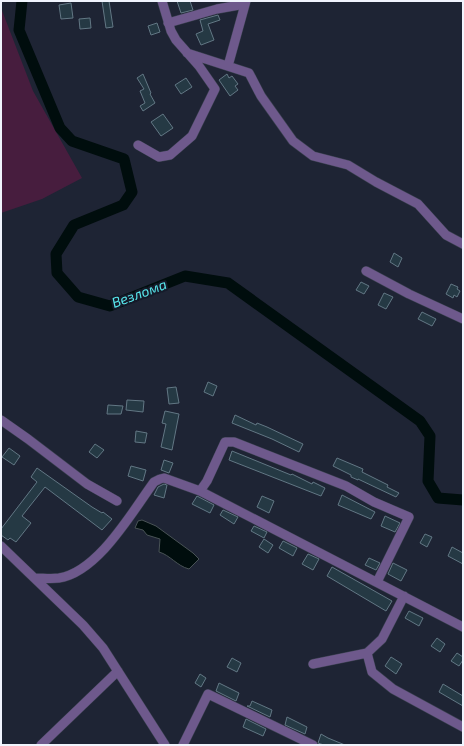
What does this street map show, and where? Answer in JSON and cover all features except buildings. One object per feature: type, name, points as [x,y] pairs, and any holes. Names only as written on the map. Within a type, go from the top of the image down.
[{"type":"street","points":[[138,145],[159,157],[170,155],[192,136],[215,89],[206,75],[176,40],[168,23],[162,1]]},
{"type":"street","points":[[168,23],[246,2],[228,66]]},
{"type":"street","points":[[187,53],[249,73],[261,96],[293,141],[313,156],[348,165],[376,182],[418,204],[446,235],[463,244]]},
{"type":"street","points":[[206,75],[212,64],[218,63]]},
{"type":"street","points":[[366,271],[409,294],[463,319]]},
{"type":"street","points":[[1,420],[87,484],[116,501]]},
{"type":"street","points":[[200,491],[207,481],[225,442],[234,442],[346,486],[374,502],[409,517],[377,582]]},
{"type":"street","points":[[35,578],[60,578],[77,572],[85,567],[112,541],[160,478],[200,491],[463,627]]},
{"type":"street","points":[[1,546],[92,634],[118,671],[165,745]]},
{"type":"street","points":[[313,664],[367,653],[382,640],[404,596]]},
{"type":"street","points":[[367,653],[372,672],[393,689],[463,727]]},
{"type":"street","points":[[41,745],[118,671]]},
{"type":"street","points":[[183,745],[208,694],[313,745]]},
{"type":"shaded area","points":[[1,8],[33,91],[82,178],[42,199],[1,213]]},
{"type":"shaded area","points":[[142,520],[156,526],[199,559],[189,569],[181,566],[163,553],[159,552],[160,539],[147,535],[143,530],[135,528],[138,521]]},
{"type":"waterway","name":"Везлома","points":[[22,1],[19,30],[60,128],[72,141],[124,159],[132,192],[123,205],[74,225],[56,254],[57,273],[78,297],[110,306],[185,276],[228,283],[420,421],[430,436],[428,481],[438,498],[463,500]]}]
